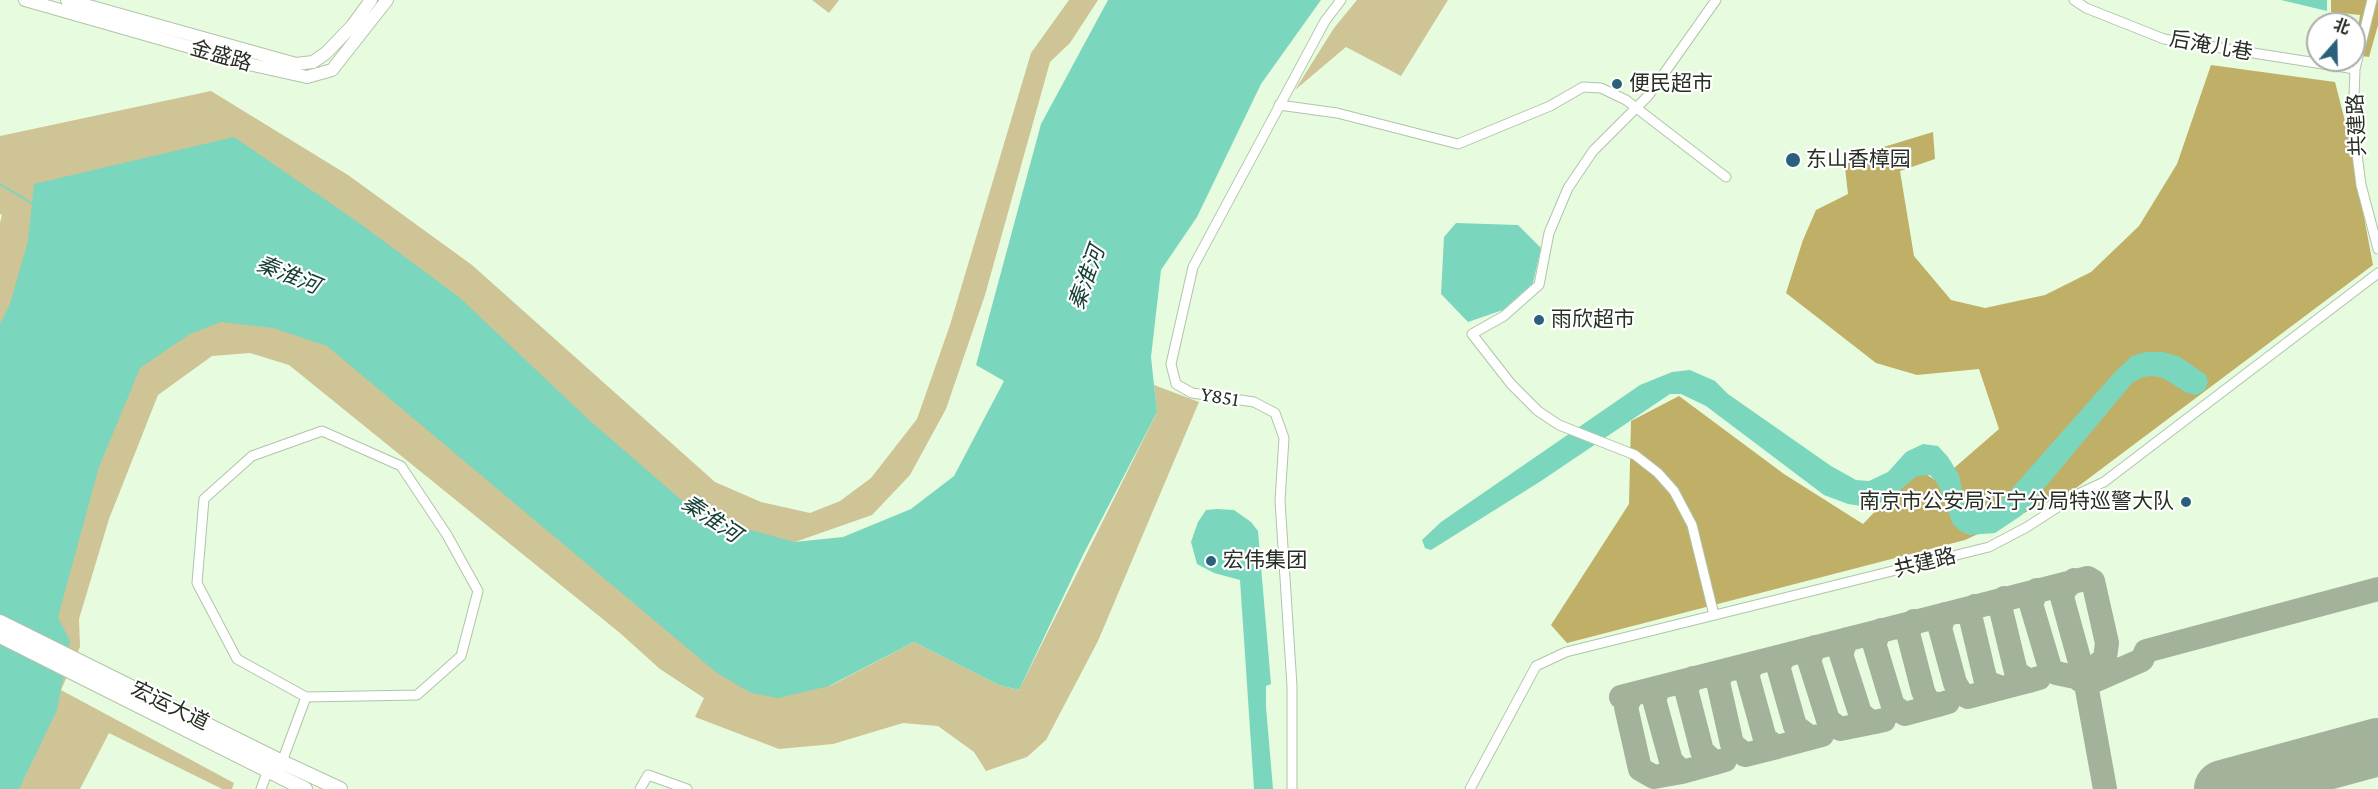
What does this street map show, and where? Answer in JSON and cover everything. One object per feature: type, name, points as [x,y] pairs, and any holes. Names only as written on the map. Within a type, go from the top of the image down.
[{"type":"main road","name":"宏运大道","points":[[0,622],[68,663],[276,769],[305,789]]},
{"type":"main road","name":"宏运大道","points":[[0,636],[68,663]]},
{"type":"main road","name":"宏运大道","points":[[276,769],[340,789]]},
{"type":"street","name":"金盛路","points":[[25,0],[253,65],[307,77],[332,70],[387,0]]},
{"type":"street","name":"金盛路","points":[[67,0],[296,64],[313,62],[326,53],[352,26],[371,0]]},
{"type":"street","name":"Y851","points":[[1292,789],[1292,686],[1280,501],[1284,438],[1275,413],[1254,402],[1192,393],[1176,384],[1171,364],[1193,267],[1325,21],[1341,0]]},
{"type":"street","points":[[1714,615],[1692,525],[1674,490],[1658,473],[1635,456],[1559,425],[1538,411],[1511,384],[1472,334],[1504,316],[1539,285],[1550,233],[1568,188],[1593,151],[1648,96],[1716,0]]},
{"type":"street","name":"后淹儿巷","points":[[2074,0],[2086,8],[2164,39],[2306,61]]},
{"type":"street","name":"共建路","points":[[2366,24],[2372,0]]},
{"type":"street","name":"共建路","points":[[2355,72],[2355,133],[2361,185],[2378,249]]},
{"type":"street","points":[[1279,105],[1337,113],[1458,144],[1550,106],[1583,87],[1601,88],[1626,100],[1726,177]]},
{"type":"street","name":"共建路","points":[[1470,789],[1536,666],[1566,652],[1989,547],[2027,527],[2078,494],[2104,482],[2378,273]]},
{"type":"street","points":[[322,431],[401,466],[447,535],[478,591],[461,656],[417,695],[306,697],[237,659],[197,583],[204,500],[252,456],[322,431]]},
{"type":"street","points":[[261,789],[276,769],[306,697]]},
{"type":"street","points":[[640,789],[648,775],[687,789]]},
{"type":"shaded area","points":[[812,0],[839,0],[829,13]]},
{"type":"shaded area","points":[[1069,0],[1098,0],[1070,43],[1050,62],[985,295],[946,409],[910,475],[872,515],[795,542],[830,686],[914,642],[999,685],[1019,690],[1157,412],[1154,385],[1199,402],[1098,641],[1046,740],[1027,757],[986,771],[974,752],[938,726],[903,723],[833,744],[779,749],[695,717],[704,698],[660,669],[620,633],[289,365],[250,353],[212,356],[158,395],[109,519],[79,619],[80,647],[61,690],[234,783],[232,789],[222,789],[109,733],[80,789],[0,789],[0,223],[2,215],[0,214],[0,136],[211,91],[348,175],[472,265],[715,482],[761,502],[810,513],[840,501],[871,478],[917,419],[950,325],[1031,53]]},
{"type":"shaded area","points":[[1357,0],[1448,0],[1401,76],[1346,47],[1295,90],[1334,28]]},
{"type":"shaded area","points":[[2331,0],[2378,0],[2378,25],[2369,57],[2366,57],[2366,12],[2331,12]]},
{"type":"shaded area","name":"东山香樟园","points":[[2211,65],[2335,82],[2349,137],[2373,265],[2072,491],[1965,540],[1567,643],[1551,625],[1629,504],[1631,421],[1679,396],[1784,474],[1863,524],[1917,468],[1938,482],[1999,429],[1979,369],[1917,375],[1876,363],[1786,293],[1803,240],[1816,210],[1848,194],[1844,159],[1933,132],[1935,159],[1900,171],[1914,256],[1951,300],[1985,308],[2045,295],[2091,272],[2139,226],[2177,164]]},
{"type":"water","name":"秦淮河","points":[[1108,0],[1321,0],[1261,84],[1197,217],[1161,270],[1151,357],[1157,412],[1083,555],[1019,690],[999,685],[914,642],[829,686],[778,698],[751,693],[717,673],[327,346],[273,328],[221,322],[190,334],[140,368],[99,467],[58,617],[70,641],[57,710],[19,789],[0,789],[0,324],[10,304],[28,241],[34,184],[234,137],[355,220],[459,297],[590,421],[685,503],[722,522],[794,542],[843,537],[911,509],[954,476],[1004,381],[976,365],[1041,124]]},
{"type":"water","points":[[2281,0],[2327,0],[2327,11]]},
{"type":"water","points":[[1456,223],[1518,225],[1541,248],[1533,283],[1503,310],[1468,322],[1441,294],[1444,237]]},
{"type":"water","points":[[2146,352],[2163,352],[2180,357],[2206,375],[2208,382],[2205,390],[2196,395],[2187,393],[2163,378],[2152,376],[2143,377],[2132,383],[2022,515],[1995,533],[1969,535],[1959,530],[1953,524],[1938,484],[1930,475],[1917,476],[1888,500],[1868,507],[1848,504],[1824,495],[1706,406],[1681,394],[1670,394],[1541,481],[1431,550],[1425,548],[1422,540],[1441,522],[1640,385],[1672,372],[1690,370],[1715,381],[1728,394],[1831,466],[1856,480],[1869,481],[1888,472],[1906,452],[1923,444],[1938,446],[1959,475],[1963,496],[1973,507],[1986,509],[1997,504],[2009,492],[2115,372],[2132,356]]},
{"type":"water","points":[[1206,510],[1234,510],[1251,522],[1258,531],[1271,684],[1266,686],[1266,707],[1273,789],[1254,789],[1240,580],[1214,573],[1197,564],[1191,542],[1198,522]]},
{"type":"waterway","points":[[0,184],[33,204]]},
{"type":"taxiway","points":[[1621,697],[2088,578],[2093,581],[2107,643],[2105,658],[2091,671],[2086,684],[2105,789]]},
{"type":"taxiway","points":[[2074,580],[2065,589],[2062,597],[2086,684]]},
{"type":"taxiway","points":[[2087,684],[2142,660],[2146,651],[2378,589]]},
{"type":"taxiway","points":[[2037,590],[2031,604],[2050,668],[2056,673],[2075,677],[2086,684]]},
{"type":"taxiway","points":[[2004,598],[2001,610],[2016,672],[2029,681],[2039,678]]},
{"type":"taxiway","points":[[1975,606],[1971,611],[1971,619],[1986,682],[2002,688],[2029,681]]},
{"type":"taxiway","points":[[1945,614],[1940,628],[1955,683],[1961,693],[1968,697],[2002,688]]},
{"type":"taxiway","points":[[1914,621],[1908,633],[1923,691],[1927,700],[1933,703],[1938,705],[1948,702]]},
{"type":"taxiway","points":[[1881,630],[1874,643],[1893,706],[1905,714],[1938,705]]},
{"type":"taxiway","points":[[1847,639],[1841,654],[1860,713],[1868,720],[1875,722],[1884,720]]},
{"type":"taxiway","points":[[1815,647],[1809,660],[1828,720],[1840,729],[1875,722]]},
{"type":"taxiway","points":[[1786,655],[1778,666],[1795,726],[1811,738],[1822,735]]},
{"type":"taxiway","points":[[1754,663],[1747,674],[1765,739],[1777,747],[1811,738]]},
{"type":"taxiway","points":[[1723,671],[1718,682],[1732,744],[1745,755],[1777,747]]},
{"type":"taxiway","points":[[1693,678],[1686,689],[1702,751],[1715,763],[1725,760]]},
{"type":"taxiway","points":[[1660,687],[1654,699],[1671,761],[1682,772],[1715,763]]},
{"type":"taxiway","points":[[1632,694],[1626,707],[1640,769],[1654,777],[1682,772]]},
{"type":"runway","points":[[2223,789],[2378,747]]},
{"type":"place","name":"便民超市","points":[[1617,84]]},
{"type":"place","name":"东山香樟园","points":[[1793,160]]},
{"type":"place","name":"雨欣超市","points":[[1539,320]]},
{"type":"place","name":"南京市公安局江宁分局特巡警大队","points":[[2186,502]]},
{"type":"place","name":"宏伟集团","points":[[1211,561]]}]
